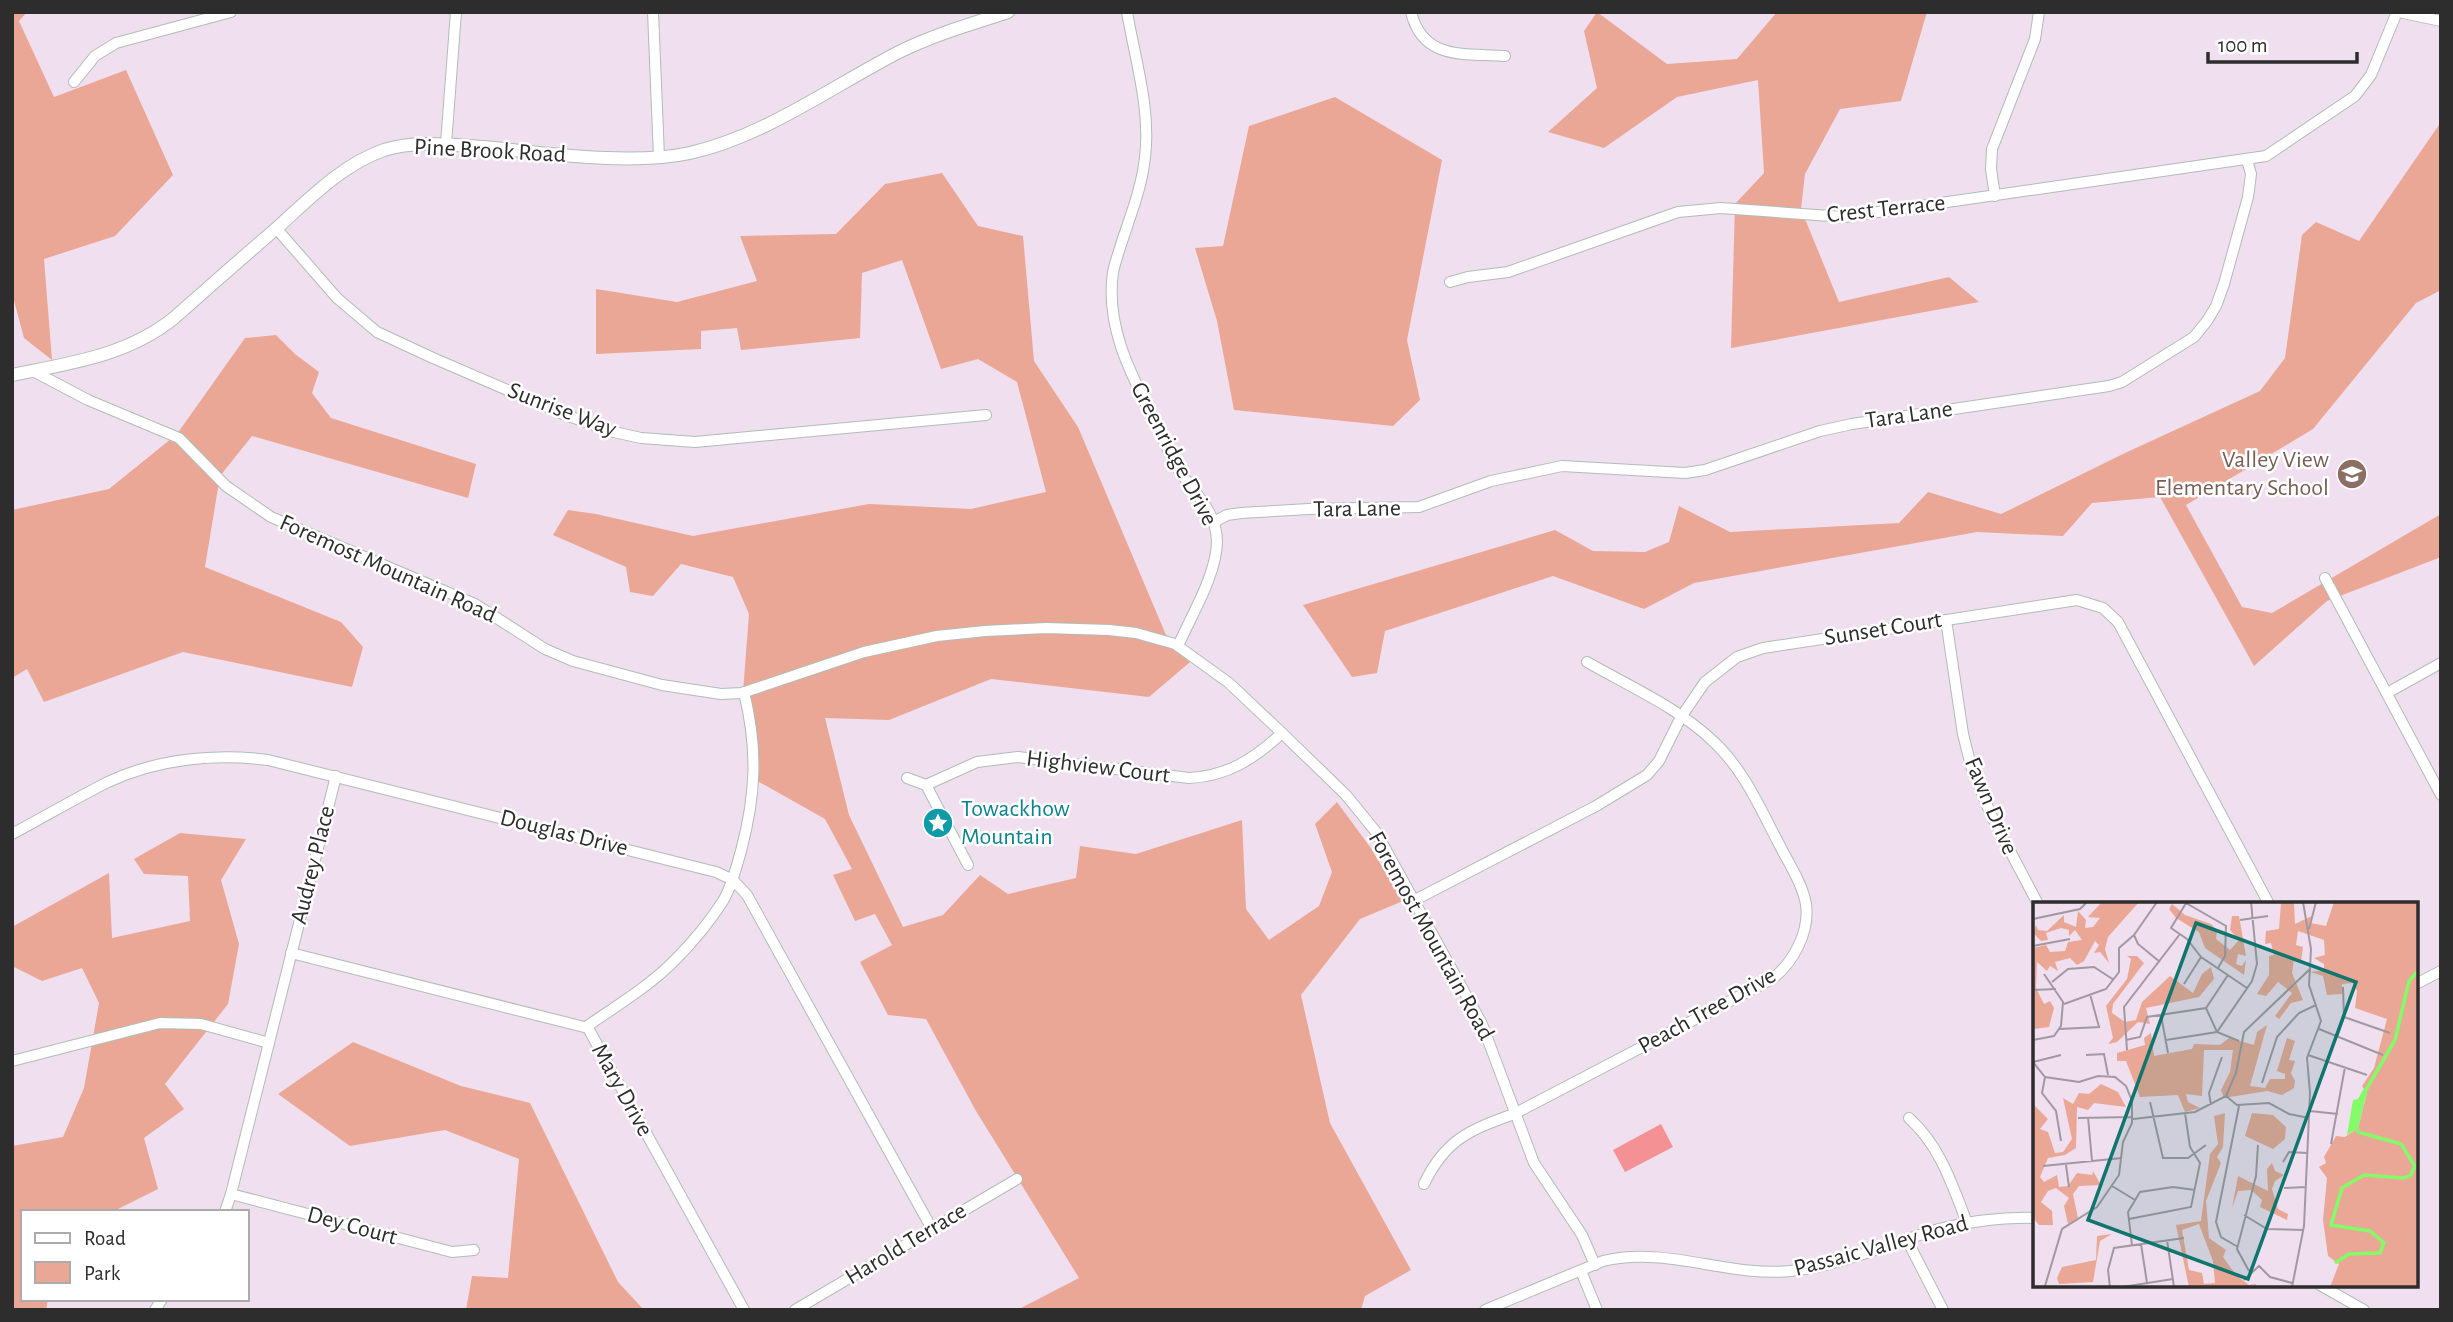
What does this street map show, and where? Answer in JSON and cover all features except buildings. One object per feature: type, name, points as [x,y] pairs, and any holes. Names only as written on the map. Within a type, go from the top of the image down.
[{"type":"street","points":[[74,82],[95,56],[116,43],[231,12]]},
{"type":"street","points":[[446,144],[456,12]]},
{"type":"street","points":[[653,12],[659,157]]},
{"type":"street","name":"Pine Brook Road","points":[[12,375],[99,356],[150,336],[324,187],[370,156],[396,147],[446,144],[561,154],[659,157],[688,153],[734,139],[902,50],[1008,12]]},
{"type":"street","name":"Greenridge Drive","points":[[1127,12],[1146,138],[1139,187],[1113,272],[1111,286],[1116,333],[1130,372],[1179,470],[1205,502],[1214,522],[1217,541],[1212,568],[1178,646]]},
{"type":"street","points":[[1411,12],[1420,35],[1435,48],[1448,52],[1506,56]]},
{"type":"street","points":[[1995,196],[1990,169],[1992,149],[2035,39],[2039,12]]},
{"type":"street","points":[[2246,160],[2266,156],[2360,90],[2371,75],[2398,12],[2441,21]]},
{"type":"street","name":"Tara Lane","points":[[1214,522],[1227,515],[1241,513],[1419,507],[1491,481],[1542,468],[1562,466],[1685,473],[1705,470],[1820,431],[1852,424],[2122,382],[2194,337],[2216,306],[2248,197],[2251,174],[2246,160]]},
{"type":"street","name":"Crest Terrace","points":[[1450,282],[1508,272],[1678,212],[1721,208],[1844,217],[2246,160]]},
{"type":"street","name":"Sunrise Way","points":[[276,228],[337,298],[377,332],[551,409],[614,432],[652,439],[695,442],[986,415]]},
{"type":"street","name":"Foremost Mountain Road","points":[[33,371],[88,400],[179,438],[226,485],[271,517],[475,604],[545,649],[573,661],[662,685],[721,694],[744,692],[864,652],[937,636],[985,631],[1046,628],[1109,630],[1136,633],[1178,646],[1229,683],[1360,811],[1394,862],[1482,1024],[1534,1163],[1582,1235],[1595,1265]]},
{"type":"street","points":[[2325,578],[2441,795]]},
{"type":"street","name":"Sunset Court","points":[[1415,900],[1597,806],[1647,775],[1659,761],[1692,699],[1714,673],[1749,652],[2077,600],[2090,603],[2114,617],[2136,652],[2268,902]]},
{"type":"street","name":"Fawn Drive","points":[[1947,620],[1963,734],[1971,766],[1991,815],[2037,902]]},
{"type":"street","name":"Peach Tree Drive","points":[[1424,1184],[1434,1161],[1445,1149],[1473,1131],[1514,1114],[1772,979],[1787,965],[1800,942],[1806,906],[1799,882],[1742,775],[1715,742],[1681,717],[1587,662]]},
{"type":"street","points":[[2386,693],[2441,663]]},
{"type":"street","points":[[586,1027],[675,960],[723,900],[733,880],[749,819],[755,775],[753,735],[744,692]]},
{"type":"street","name":"Highview Court","points":[[926,785],[977,762],[1018,757],[1203,778],[1229,771],[1248,762],[1282,733]]},
{"type":"street","name":"Douglas Drive","points":[[12,834],[108,782],[153,766],[209,757],[254,758],[677,862],[716,872],[733,880]]},
{"type":"street","name":"Audrey Place","points":[[226,1210],[335,776]]},
{"type":"street","points":[[907,778],[926,785],[968,865]]},
{"type":"street","points":[[733,880],[747,895],[932,1229]]},
{"type":"street","name":"Mary Drive","points":[[290,953],[586,1027],[744,1310]]},
{"type":"street","points":[[2418,983],[2441,971]]},
{"type":"street","points":[[12,1061],[140,1027],[174,1022],[201,1024],[268,1042]]},
{"type":"street","points":[[1909,1118],[1927,1134],[1953,1186],[1967,1223]]},
{"type":"street","name":"Harold Terrace","points":[[795,1310],[1017,1179]]},
{"type":"street","name":"Dey Court","points":[[231,1194],[452,1252],[474,1250]]},
{"type":"street","name":"Passaic Valley Road","points":[[1485,1310],[1621,1257],[1647,1256],[1785,1272],[1825,1265],[1967,1223],[2033,1218]]},
{"type":"street","points":[[1907,1240],[1943,1310]]},
{"type":"street","points":[[1581,1271],[1597,1310]]},
{"type":"street","points":[[2324,1287],[2364,1310]]},
{"type":"green space","points":[[12,12],[27,12],[19,21],[54,97],[126,70],[173,175],[115,236],[44,259],[52,360],[24,338],[12,293]]},
{"type":"green space","points":[[1597,12],[1667,64],[1737,59],[1777,12],[1927,12],[1901,101],[1840,109],[1805,174],[1801,209],[1839,302],[1949,277],[1979,302],[1731,348],[1735,204],[1764,173],[1758,80],[1677,97],[1604,148],[1548,132],[1597,88],[1584,31]]},
{"type":"green space","points":[[1335,97],[1442,160],[1407,340],[1420,400],[1393,426],[1234,410],[1217,321],[1195,248],[1223,246],[1249,126]]},
{"type":"green space","points":[[2441,122],[2441,290],[2416,303],[2313,429],[2186,505],[2242,607],[2272,613],[2441,514],[2441,557],[2327,601],[2254,666],[2160,497],[2092,503],[2063,536],[1977,532],[1694,583],[1644,609],[1553,576],[1385,631],[1377,673],[1352,677],[1303,605],[1555,530],[1593,551],[1645,552],[1669,542],[1679,506],[1730,532],[1899,523],[1928,492],[2001,514],[2260,391],[2285,358],[2302,235],[2316,222],[2359,241]]},
{"type":"green space","points":[[942,173],[978,226],[1023,236],[1034,361],[1078,427],[1166,635],[1196,657],[1149,697],[991,679],[889,720],[825,718],[849,815],[903,927],[943,915],[980,875],[1008,894],[1076,878],[1080,846],[1136,854],[1242,820],[1246,909],[1269,940],[1319,906],[1332,872],[1315,824],[1337,802],[1370,847],[1403,901],[1360,919],[1301,995],[1330,1123],[1411,1270],[1365,1296],[1361,1310],[1017,1310],[1079,1278],[976,1111],[926,1019],[888,1015],[860,962],[892,945],[875,914],[855,921],[833,875],[852,869],[825,819],[752,778],[743,692],[749,614],[733,577],[681,564],[653,596],[630,592],[626,567],[553,535],[568,510],[693,536],[869,504],[971,509],[1046,492],[1017,382],[978,359],[941,369],[902,260],[862,273],[860,338],[741,350],[737,328],[701,331],[701,349],[596,354],[596,289],[677,302],[757,281],[740,236],[836,234],[885,184]]},
{"type":"green space","points":[[276,335],[319,372],[312,393],[331,418],[476,464],[468,498],[252,436],[220,476],[205,567],[341,622],[363,647],[352,687],[183,652],[44,702],[27,669],[12,678],[12,510],[109,489],[177,434],[245,338]]},
{"type":"green space","points":[[180,833],[246,839],[221,880],[239,944],[228,1004],[165,1084],[184,1109],[144,1138],[158,1189],[116,1210],[21,1210],[21,1301],[48,1301],[46,1310],[12,1310],[12,1146],[63,1137],[84,1088],[99,1003],[82,968],[42,981],[12,966],[12,927],[109,873],[112,938],[190,921],[188,876],[144,874],[134,859]]},
{"type":"green space","points":[[353,1042],[461,1086],[530,1103],[618,1282],[644,1310],[466,1310],[472,1276],[508,1278],[519,1159],[445,1130],[350,1146],[278,1094]]},
{"type":"shaded area","points":[[1661,1124],[1673,1147],[1625,1172],[1613,1150]]},
{"type":"place","name":"Valley View Elementary School","points":[[2352,474]]},
{"type":"place","name":"Towackhow Mountain","points":[[938,823]]}]
